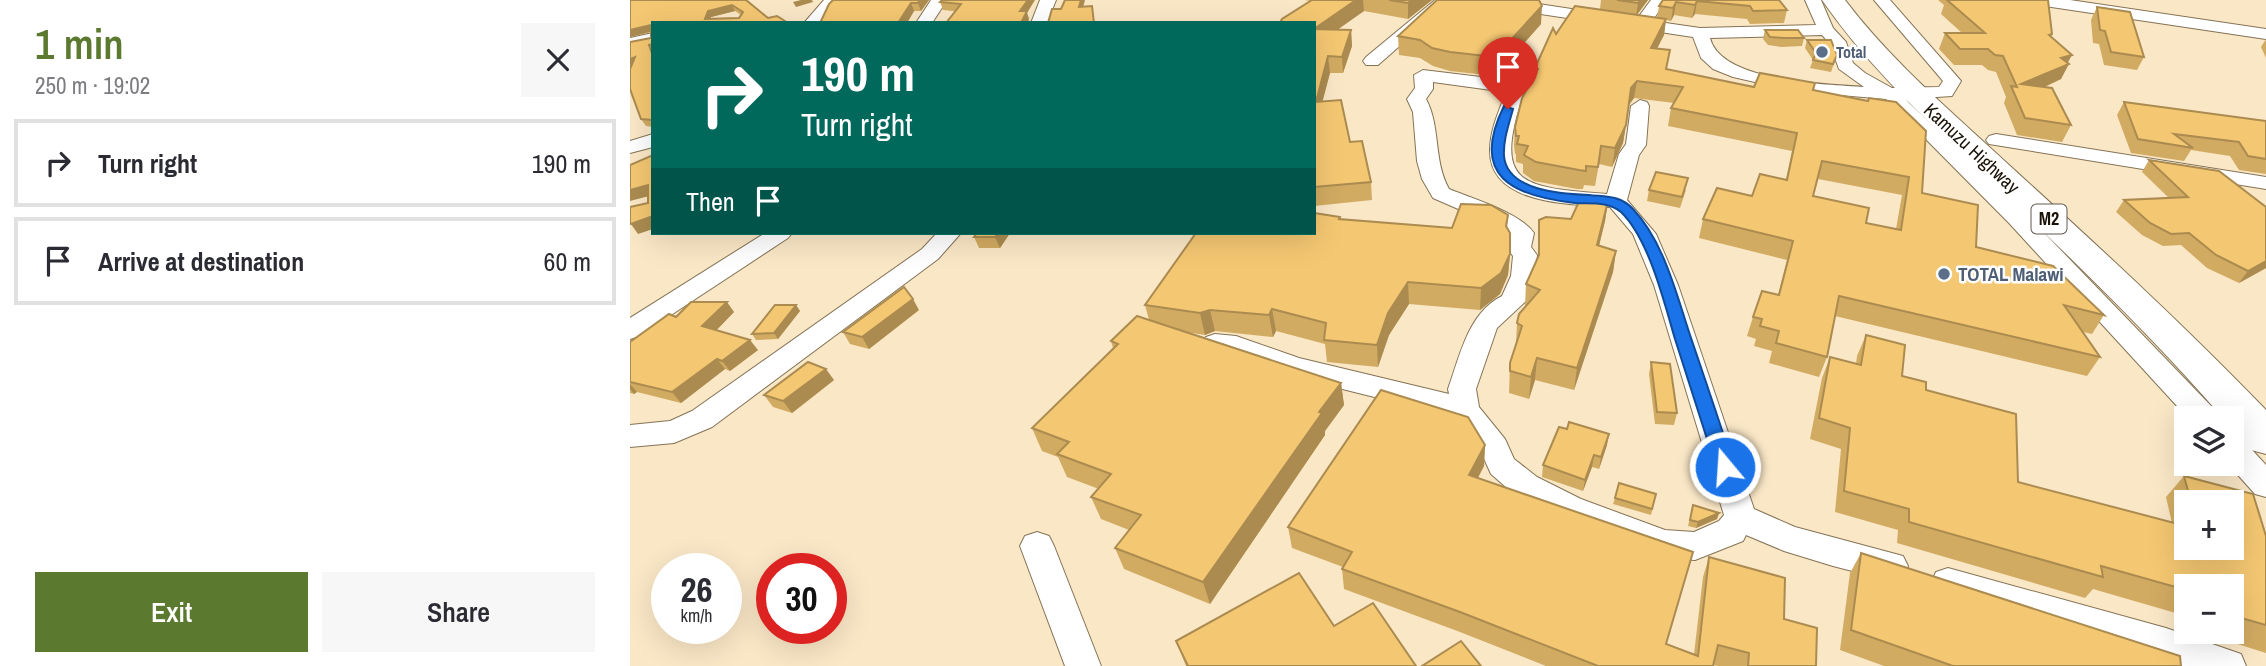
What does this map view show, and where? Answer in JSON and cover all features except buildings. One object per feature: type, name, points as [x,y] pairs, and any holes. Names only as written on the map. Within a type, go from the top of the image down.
[{"type":"highway","name":"Kamuzu Highway","points":[[1861,0],[1891,40],[1917,93],[1996,140],[2266,400]]},
{"type":"highway","name":"Kamuzu Highway","points":[[1841,28],[1917,93],[2102,270],[2213,379],[2266,438]]},
{"type":"street","points":[[814,21],[832,0]]},
{"type":"street","points":[[925,21],[939,0]]},
{"type":"street","points":[[1040,21],[1048,0]]},
{"type":"street","points":[[1372,61],[1444,0]]},
{"type":"street","points":[[1481,0],[1572,7],[1640,26],[1700,33],[1841,28]]},
{"type":"street","points":[[1640,26],[1659,0]]},
{"type":"street","points":[[1813,0],[1841,28]]},
{"type":"street","points":[[1700,33],[1706,54],[1727,69],[1819,89],[1917,93],[1952,81],[1882,0]]},
{"type":"street","points":[[2038,0],[2266,34]]},
{"type":"street","points":[[630,43],[651,38]]},
{"type":"street","points":[[1741,517],[1731,531],[1695,546],[1664,544],[1603,521],[1526,486],[1502,466],[1494,447],[1465,410],[1462,389],[1485,325],[1503,306],[1513,301],[1523,276],[1525,255],[1519,248],[1522,233],[1503,220],[1441,193],[1427,161],[1423,112],[1416,99],[1424,89],[1423,75],[1516,89],[1499,141],[1498,158],[1506,177],[1530,190],[1574,198],[1616,201],[1629,212],[1644,234],[1666,285],[1741,517],[1787,540],[1884,564],[2153,641],[2228,666]]},
{"type":"street","points":[[1917,93],[1902,107],[2017,218],[2193,406]]},
{"type":"street","points":[[1616,201],[1629,154],[1636,145],[1640,106]]},
{"type":"street","points":[[1996,140],[2266,183]]},
{"type":"street","points":[[630,147],[651,142]]},
{"type":"street","points":[[630,330],[777,235]]},
{"type":"street","points":[[630,436],[674,432],[702,419],[930,254],[947,235]]},
{"type":"street","points":[[1215,343],[1236,345],[1294,367],[1465,410]]},
{"type":"street","points":[[2244,461],[2266,485]]},
{"type":"street","points":[[1037,546],[1083,666]]},
{"type":"place","name":"Total","points":[[1822,52]]},
{"type":"place","name":"TOTAL Malawi","points":[[1944,274]]},
{"type":"route","points":[[1508,109],[1499,141],[1498,158],[1506,177],[1530,190],[1574,198],[1616,201],[1629,212],[1644,234],[1666,285],[1725,467]]}]
